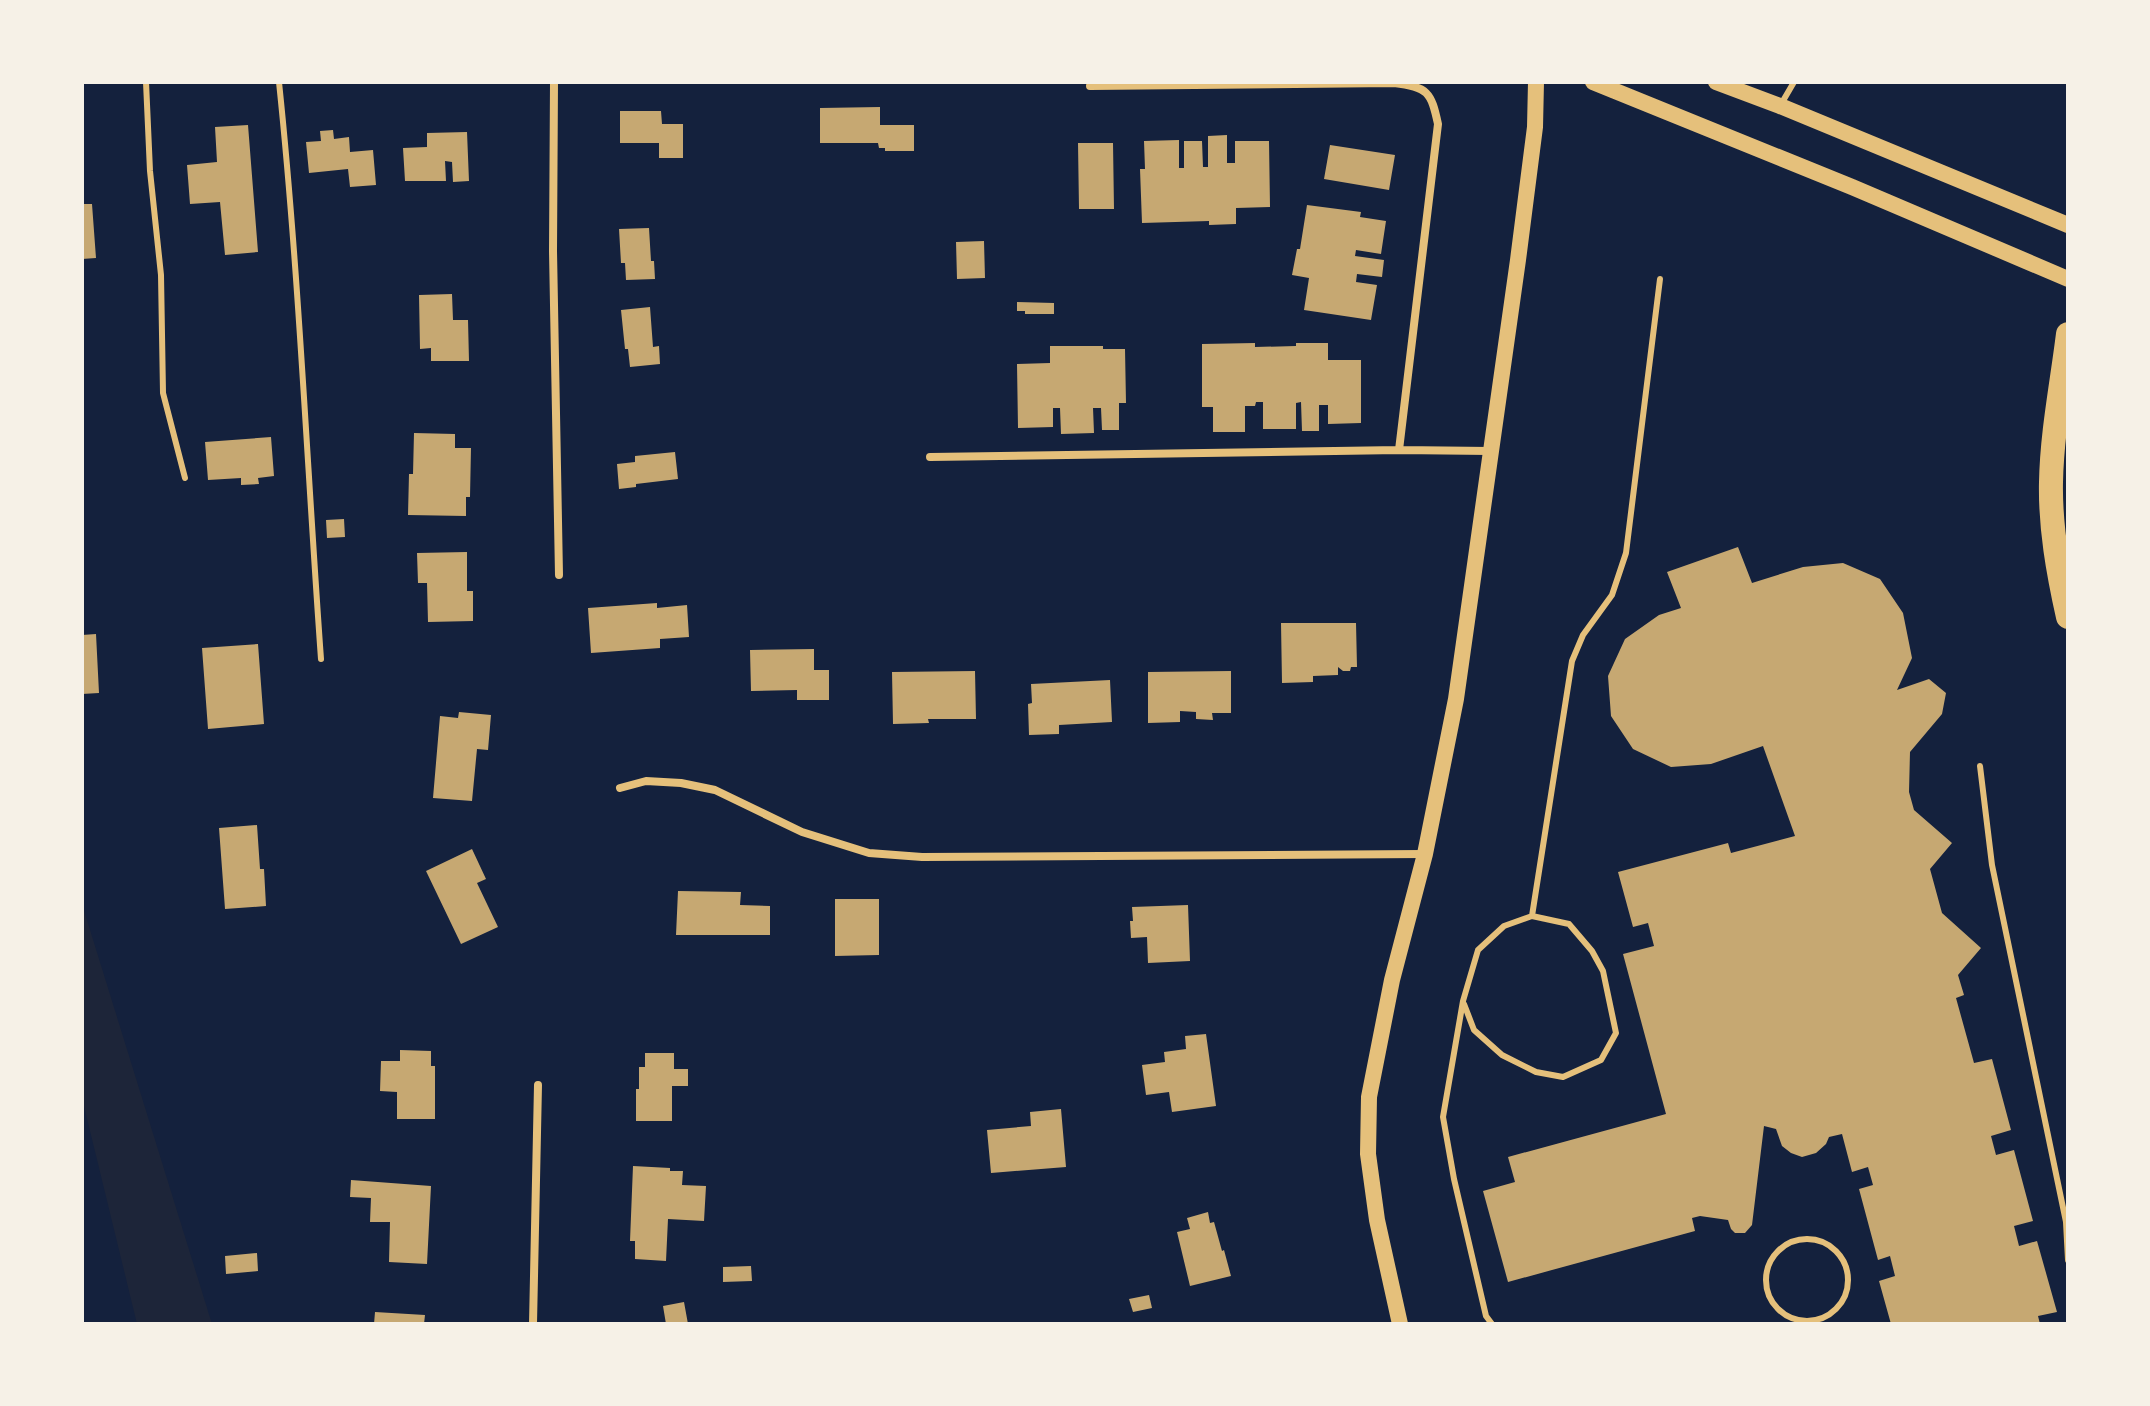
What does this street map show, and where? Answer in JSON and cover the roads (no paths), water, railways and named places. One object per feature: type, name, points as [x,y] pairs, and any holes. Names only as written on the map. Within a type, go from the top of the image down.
[{"type":"highway","points":[[2068,334],[2051,482],[2055,550],[2068,617]]},
{"type":"main road","points":[[1400,1324],[1377,1220],[1368,1154],[1369,1097],[1392,980],[1425,854],[1456,699],[1535,127],[1536,82]]},
{"type":"main road","points":[[1593,82],[2068,279]]},
{"type":"main road","points":[[1716,82],[2068,225]]},
{"type":"street","points":[[554,82],[553,251],[559,575]]},
{"type":"street","points":[[1090,86],[1394,83],[1416,86],[1432,98],[1438,124],[1399,450]]},
{"type":"street","points":[[930,457],[1490,451]]},
{"type":"street","points":[[620,788],[646,781],[681,783],[715,790],[802,832],[869,853],[922,857],[1425,854]]},
{"type":"street","points":[[533,1324],[538,1085]]},
{"type":"lane","points":[[146,82],[150,171],[161,275],[163,393],[185,478]]},
{"type":"lane","points":[[279,82],[291,200],[321,659]]},
{"type":"lane","points":[[1780,106],[1794,82]]},
{"type":"lane","points":[[1532,916],[1572,661],[1583,635],[1612,595],[1626,553],[1660,279]]},
{"type":"lane","points":[[1980,766],[1992,865],[2066,1222],[2068,1260]]},
{"type":"lane","points":[[1463,1001],[1474,1030],[1502,1055],[1536,1072],[1563,1077],[1601,1060],[1616,1033],[1603,971],[1592,951],[1569,924],[1532,916],[1504,926],[1478,950],[1463,1001],[1443,1117],[1486,1316],[1492,1324]]},
{"type":"lane","points":[[1801,1239],[1814,1239],[1828,1244],[1839,1253],[1849,1279],[1847,1294],[1840,1306],[1829,1315],[1800,1323],[1778,1310],[1770,1299],[1766,1274],[1778,1250],[1801,1239]]}]
